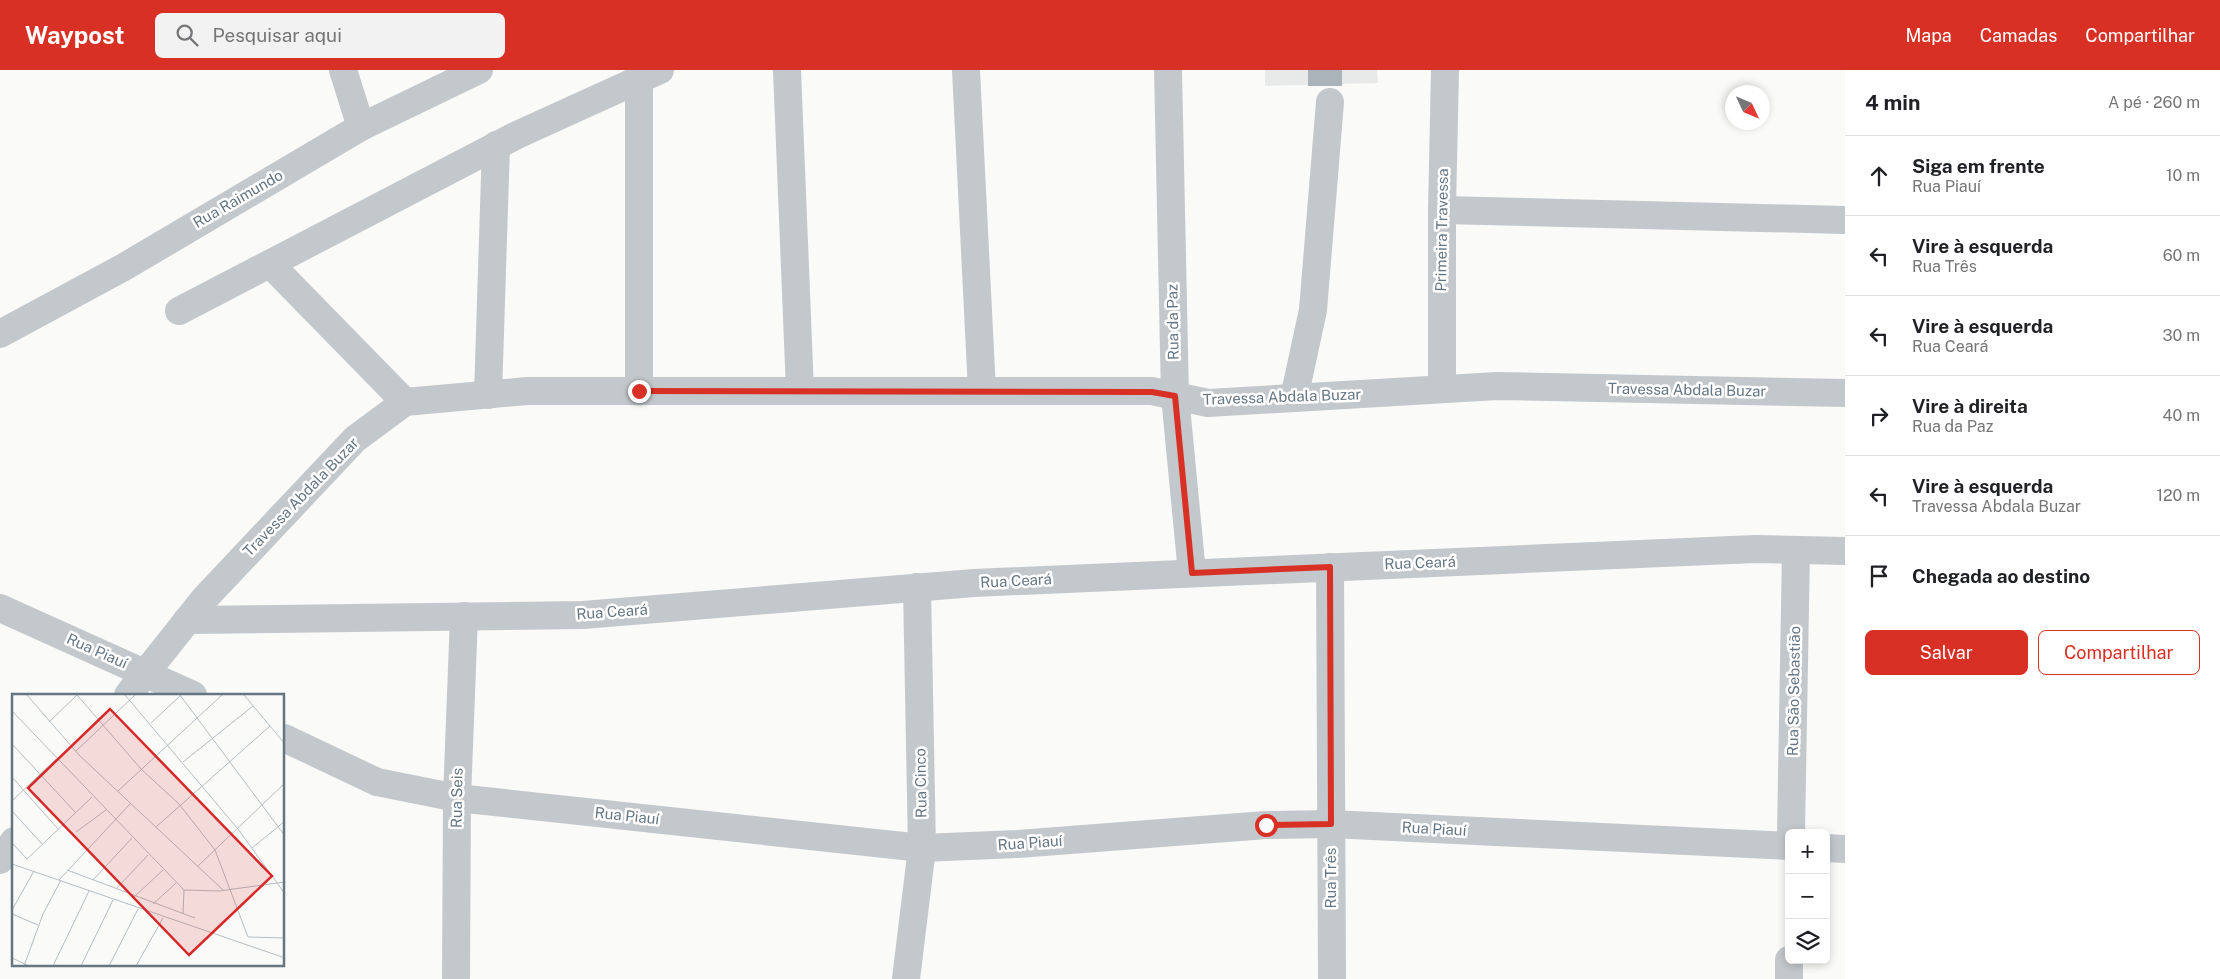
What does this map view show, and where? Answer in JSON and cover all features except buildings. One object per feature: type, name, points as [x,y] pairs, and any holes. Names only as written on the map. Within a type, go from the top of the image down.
[{"type":"street","points":[[343,70],[361,127]]},
{"type":"street","name":"Rua Raimundo","points":[[0,334],[124,267],[361,127],[479,70]]},
{"type":"street","points":[[787,70],[800,391]]},
{"type":"street","points":[[966,70],[982,392]]},
{"type":"street","name":"Rua da Paz","points":[[1168,70],[1175,396],[1192,573]]},
{"type":"street","name":"Primeira Travessa","points":[[1442,389],[1442,210],[1445,70]]},
{"type":"street","points":[[179,311],[496,145],[650,75],[639,391]]},
{"type":"street","points":[[1294,398],[1313,310],[1330,102]]},
{"type":"street","points":[[488,394],[496,145]]},
{"type":"street","points":[[1442,210],[1845,220]]},
{"type":"street","points":[[270,264],[405,402]]},
{"type":"street","name":"Travessa Abdala Buzar","points":[[129,694],[205,598],[355,438],[405,402],[527,391],[1152,392],[1208,403],[1497,386],[1845,394]]},
{"type":"street","name":"Rua Ceará","points":[[187,620],[583,615],[974,582],[1755,549],[1845,551]]},
{"type":"street","name":"Rua São Sebastião","points":[[1792,829],[1796,550]]},
{"type":"street","name":"Rua Três","points":[[1330,567],[1332,979]]},
{"type":"street","name":"Rua Cinco","points":[[906,979],[922,848],[917,587]]},
{"type":"street","name":"Rua Piauí","points":[[0,608],[191,694]]},
{"type":"street","name":"Rua Seis","points":[[456,979],[457,798],[464,616]]},
{"type":"street","name":"Rua Piauí","points":[[285,738],[377,782],[457,798],[922,848],[1018,844],[1266,825],[1331,824],[1785,846]]},
{"type":"street","points":[[0,860],[12,844]]},
{"type":"street","points":[[1830,848],[1845,849]]},
{"type":"street","points":[[1789,964],[1789,979]]},
{"type":"shaded area","points":[[1265,70],[1377,70],[1378,83],[1265,86]]},
{"type":"route","points":[[639,391],[1152,392],[1175,396],[1192,573],[1330,567],[1331,824],[1266,825]]}]
